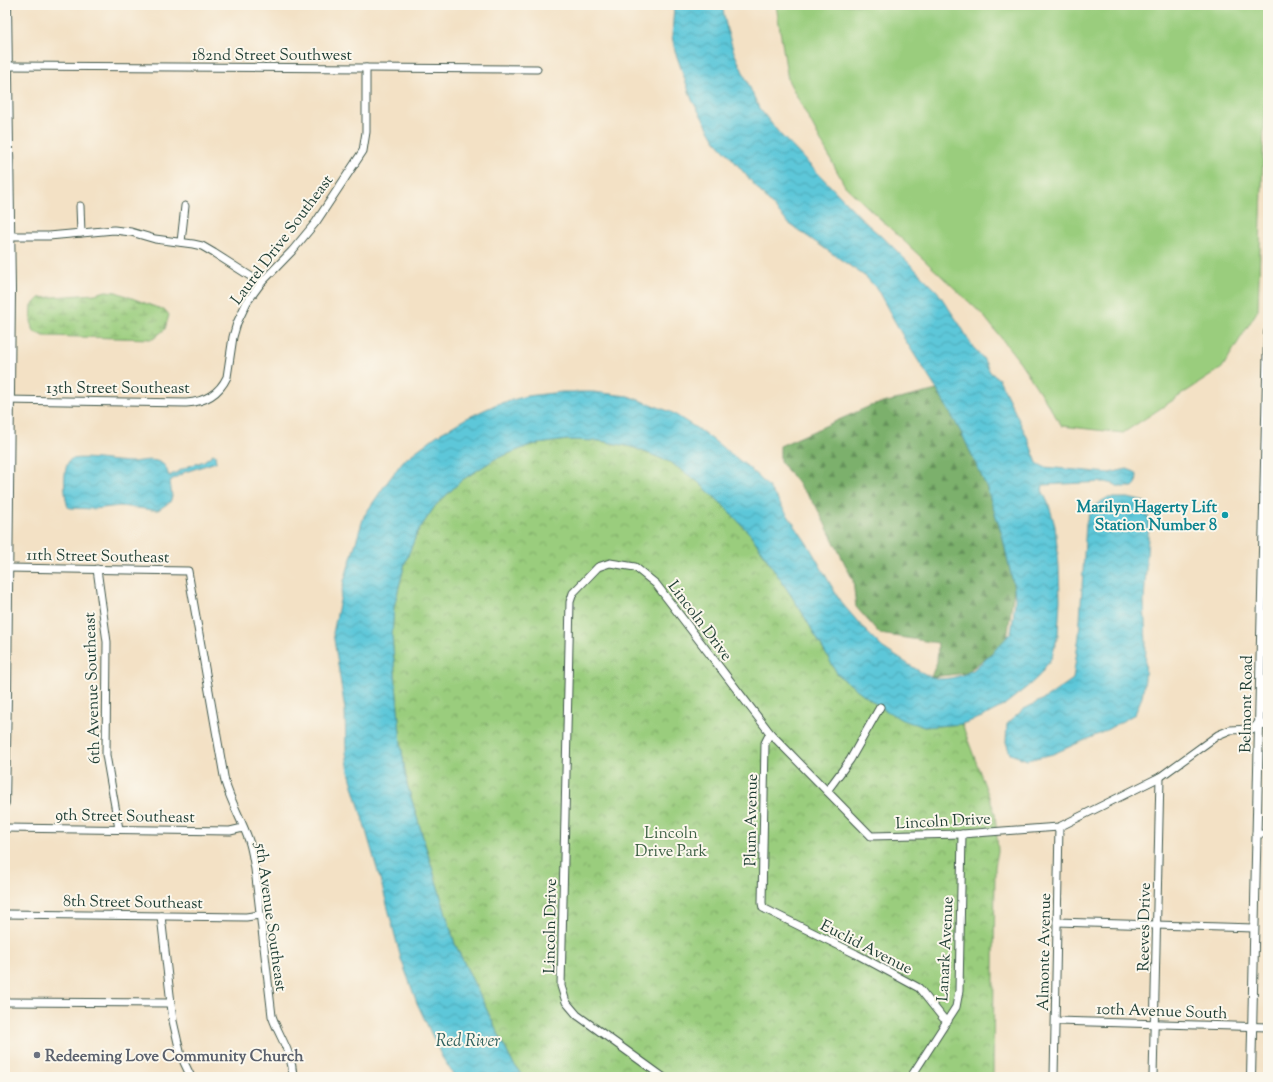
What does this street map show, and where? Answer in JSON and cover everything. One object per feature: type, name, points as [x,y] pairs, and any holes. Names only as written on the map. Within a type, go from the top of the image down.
[{"type":"street","points":[[5,803],[8,568],[8,290],[10,236],[7,5]]},
{"type":"street","name":"182nd Street Southwest","points":[[8,66],[537,69]]},
{"type":"street","name":"Laurel Drive Southeast","points":[[224,382],[229,369],[230,348],[237,322],[247,302],[316,222],[363,151],[366,132],[366,68]]},
{"type":"street","points":[[80,206],[81,233]]},
{"type":"street","points":[[181,242],[186,206]]},
{"type":"street","points":[[10,236],[49,236],[119,230],[155,239],[202,246],[262,283]]},
{"type":"street","name":"Belmont Road","points":[[1251,1077],[1258,724],[1266,501],[1268,332]]},
{"type":"street","name":"13th Street Southeast","points":[[8,400],[192,403],[210,397],[224,382]]},
{"type":"street","name":"Lincoln Drive","points":[[663,1077],[577,1015],[566,1002],[561,986],[570,602],[573,593],[598,567],[610,563],[635,567],[656,584],[770,733],[871,836],[962,834],[1059,827],[1160,777],[1218,735],[1230,730],[1252,730],[1258,724]]},
{"type":"street","name":"11th Street Southeast","points":[[8,568],[188,571]]},
{"type":"street","name":"6th Avenue Southeast","points":[[97,569],[107,642],[106,755],[119,829]]},
{"type":"street","name":"5th Avenue Southeast","points":[[188,571],[225,782],[251,849],[272,1016],[289,1053],[293,1077]]},
{"type":"street","points":[[827,791],[850,760],[880,707]]},
{"type":"street","points":[[1258,724],[1268,725]]},
{"type":"street","name":"Plum Avenue","points":[[763,908],[765,743],[770,733]]},
{"type":"street","name":"Reeves Drive","points":[[1153,1077],[1160,777]]},
{"type":"street","name":"Almonte Avenue","points":[[1054,1077],[1059,827]]},
{"type":"street","name":"9th Street Southeast","points":[[5,828],[230,831],[244,828]]},
{"type":"street","name":"Lanark Avenue","points":[[911,1077],[956,1007],[959,991],[962,834]]},
{"type":"street","points":[[1256,834],[1268,834]]},
{"type":"street","name":"Euclid Avenue","points":[[763,908],[856,954],[919,988],[943,1018],[948,1021]]},
{"type":"street","name":"8th Street Southeast","points":[[5,914],[260,916]]},
{"type":"street","points":[[161,916],[171,1003],[179,1048],[191,1077]]},
{"type":"street","points":[[1057,922],[1254,928]]},
{"type":"street","points":[[5,1002],[171,1003]]},
{"type":"street","name":"10th Avenue South","points":[[1056,1021],[1268,1027]]},
{"type":"green space","points":[[776,5],[1268,5],[1258,310],[1222,368],[1123,433],[1062,426],[1020,362],[983,315],[845,186],[788,80]]},
{"type":"green space","points":[[106,291],[116,292],[166,311],[169,315],[165,329],[153,339],[44,336],[34,332],[31,321],[32,305],[39,298],[95,294]]},
{"type":"green space","points":[[937,390],[962,434],[986,486],[1002,535],[1014,588],[1007,639],[966,673],[931,677],[937,662],[938,643],[880,634],[856,607],[853,580],[816,506],[780,461],[780,446],[870,406]]},
{"type":"green space","name":"Lincoln Drive Park","points":[[567,440],[601,441],[632,447],[670,462],[697,481],[723,505],[751,535],[800,609],[838,675],[880,707],[924,727],[962,724],[995,813],[998,851],[995,867],[993,1077],[523,1077],[511,1060],[455,944],[407,784],[401,745],[392,636],[394,607],[405,563],[417,533],[435,506],[462,480],[495,459],[531,445]]},
{"type":"water","name":"Red River","points":[[674,5],[722,5],[727,30],[734,52],[759,108],[779,133],[867,224],[890,244],[937,291],[973,347],[983,358],[990,372],[999,379],[1028,439],[1037,463],[1044,467],[1109,473],[1127,469],[1135,472],[1137,475],[1136,484],[1133,487],[1119,487],[1105,482],[1043,485],[1042,490],[1049,505],[1055,526],[1059,566],[1060,600],[1058,635],[1052,657],[1039,676],[1003,706],[982,717],[962,724],[924,727],[902,720],[880,707],[838,675],[800,609],[751,535],[723,505],[697,481],[670,462],[632,447],[601,441],[567,440],[531,445],[495,459],[462,480],[435,506],[417,533],[405,563],[394,607],[392,636],[401,745],[407,784],[455,944],[511,1060],[523,1077],[455,1077],[442,1057],[417,1003],[401,959],[384,893],[349,772],[346,752],[345,710],[333,633],[344,581],[364,516],[403,461],[436,436],[465,419],[497,404],[527,396],[562,392],[593,392],[628,396],[671,412],[704,433],[748,467],[768,486],[810,548],[840,601],[883,648],[919,671],[931,677],[941,679],[963,675],[973,670],[1011,633],[1015,599],[1014,588],[1002,535],[986,486],[962,434],[937,390],[905,340],[877,289],[866,277],[788,223],[715,140],[692,100],[675,51],[672,36]]},
{"type":"water","points":[[213,454],[215,455],[216,462],[185,472],[170,481],[172,497],[170,502],[158,510],[120,506],[94,509],[68,507],[65,489],[65,474],[68,462],[71,459],[86,458],[125,462],[147,460],[158,461],[164,465],[169,476],[189,466],[204,461]]},
{"type":"water","points":[[1107,498],[1128,498],[1145,502],[1149,521],[1144,602],[1146,643],[1145,679],[1142,697],[1135,714],[1101,733],[1053,754],[1027,760],[1010,754],[1006,742],[1007,724],[1024,709],[1046,698],[1073,679],[1079,636],[1086,523],[1092,507]]},
{"type":"place","name":"Marilyn Hagerty Lift Station Number 8","points":[[1225,515]]},
{"type":"place","name":"Redeeming Love Community Church","points":[[37,1055]]}]
